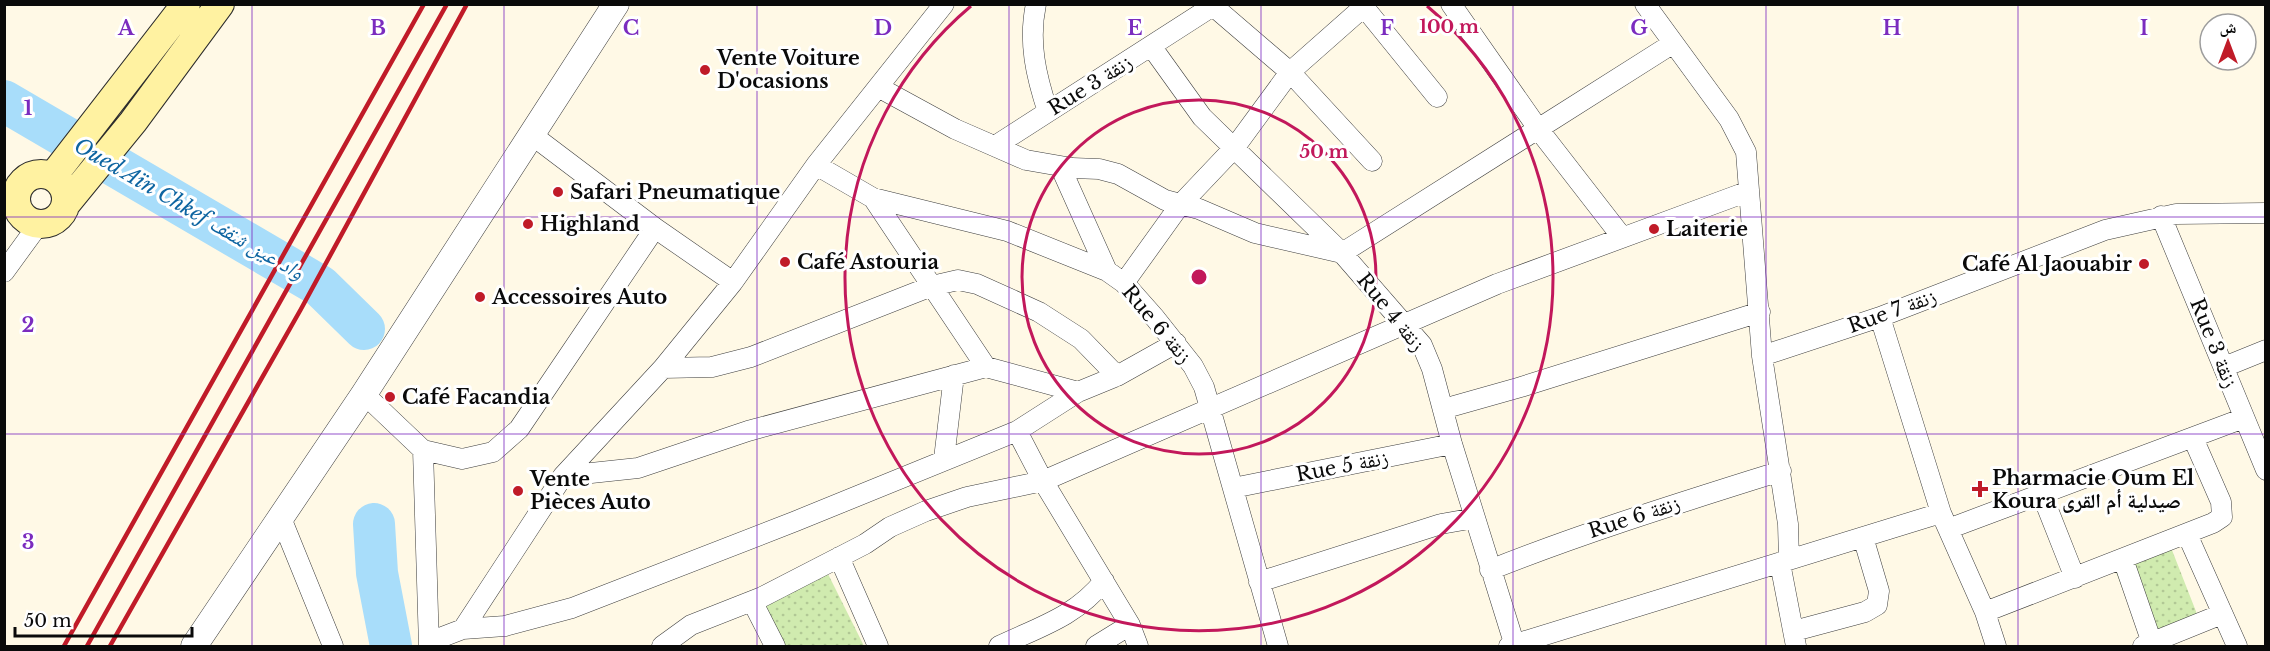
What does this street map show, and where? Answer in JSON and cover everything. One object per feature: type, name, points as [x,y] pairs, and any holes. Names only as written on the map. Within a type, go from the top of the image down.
[{"type":"main road","points":[[186,4],[110,106],[52,169],[24,180],[17,191],[17,204],[22,215],[56,219],[133,122],[220,4]]},
{"type":"main road","points":[[4,168],[52,169]]},
{"type":"main road","points":[[52,169],[64,188],[66,204]]},
{"type":"street","points":[[194,646],[364,394],[616,4]]},
{"type":"street","points":[[463,629],[563,476],[663,368],[733,282],[816,165],[944,4]]},
{"type":"street","points":[[1036,4],[1033,55],[1036,77],[1048,112]]},
{"type":"street","points":[[1451,4],[1539,130],[1622,237]]},
{"type":"street","points":[[1645,4],[1672,44],[1730,119],[1746,152],[1762,356],[1788,524],[1785,561],[1795,639],[1865,612],[1877,605],[1879,591],[1863,537]]},
{"type":"street","points":[[1214,5],[1290,72],[1372,162]]},
{"type":"street","name":"Rue 3 زنقة","points":[[995,146],[1214,5]]},
{"type":"street","points":[[1124,283],[1180,205],[1234,147],[1290,72],[1366,6],[1437,97]]},
{"type":"street","points":[[878,87],[955,129],[1026,160],[1060,166],[1100,169],[1118,174],[1148,192],[1222,218],[1255,233],[1342,253],[1672,44]]},
{"type":"street","name":"Rue 4 زنقة","points":[[1151,46],[1202,117],[1342,253],[1422,345],[1513,646]]},
{"type":"street","points":[[532,135],[655,228],[733,282]]},
{"type":"street","name":"Rue 6 زنقة","points":[[816,165],[873,198],[1006,231],[1107,271],[1124,283],[1176,343],[1193,366],[1204,387],[1278,646]]},
{"type":"street","points":[[1060,166],[1107,271]]},
{"type":"street","points":[[662,646],[691,625],[752,602],[839,557],[890,527],[926,511],[967,497],[1043,481],[1209,407],[1497,284],[1749,191]]},
{"type":"street","points":[[873,198],[986,367]]},
{"type":"street","name":"Rue 7 زنقة","points":[[1762,356],[1880,317],[2034,255],[2105,230],[2161,216],[2265,213]]},
{"type":"street","points":[[4,272],[22,215]]},
{"type":"street","name":"Rue 3 زنقة","points":[[2161,216],[2244,418],[2264,460]]},
{"type":"street","points":[[364,394],[423,450],[462,459],[493,452],[519,429],[655,228]]},
{"type":"street","points":[[663,368],[712,367],[751,357],[932,286],[958,280],[977,284],[1039,312],[1081,339],[1117,376]]},
{"type":"street","points":[[1443,409],[1760,312]]},
{"type":"street","points":[[1880,317],[1945,521],[1985,612],[1996,646]]},
{"type":"street","points":[[423,450],[429,644],[463,629],[505,626],[572,608],[796,521],[1017,431],[1078,393],[1117,376],[1176,343]]},
{"type":"street","points":[[2224,367],[2265,350]]},
{"type":"street","points":[[563,476],[638,468],[748,431],[986,367],[1078,393]]},
{"type":"street","points":[[944,459],[954,375]]},
{"type":"street","points":[[1513,646],[1863,537],[1945,521],[2041,492],[2244,418]]},
{"type":"street","points":[[1017,431],[1043,481],[1130,625],[1138,646]]},
{"type":"street","points":[[1985,612],[2213,523],[2224,513],[2193,438]]},
{"type":"street","name":"Rue 5 زنقة","points":[[1233,488],[1452,444]]},
{"type":"street","name":"Rue 6 زنقة","points":[[1490,570],[1625,519],[1781,471]]},
{"type":"street","points":[[2041,492],[2075,578]]},
{"type":"street","points":[[281,518],[333,646]]},
{"type":"street","points":[[1259,582],[1441,525],[1475,518]]},
{"type":"street","points":[[2187,534],[2237,646]]},
{"type":"street","points":[[839,557],[878,646]]},
{"type":"street","points":[[2123,559],[2147,645],[2222,614]]},
{"type":"street","points":[[999,646],[1064,616],[1088,600],[1104,581]]},
{"type":"street","points":[[752,602],[776,646]]},
{"type":"street","points":[[1096,646],[1130,625]]},
{"type":"green space","points":[[2170,545],[2197,614],[2141,636],[2114,567]]},
{"type":"green space","points":[[828,574],[864,646],[784,646],[764,605]]},
{"type":"waterway","name":"Oued Aïn Chkef واد عين شقف","points":[[4,101],[320,286],[364,329]]},
{"type":"waterway","name":"Oued Aïn Chkef واد عين شقف","points":[[374,524],[377,573],[391,646]]},
{"type":"railway","points":[[64,646],[424,4]]},
{"type":"railway","points":[[87,646],[447,4]]},
{"type":"railway","points":[[110,646],[301,309],[467,4]]},
{"type":"place","name":"Vente Voiture D'ocasions","points":[[705,70]]},
{"type":"place","name":"Safari Pneumatique","points":[[558,192]]},
{"type":"place","name":"Highland","points":[[528,224]]},
{"type":"place","name":"Laiterie","points":[[1654,229]]},
{"type":"place","name":"Café Astouria","points":[[785,262]]},
{"type":"place","name":"Café Al Jaouabir","points":[[2144,264]]},
{"type":"place","name":"Accessoires Auto","points":[[480,297]]},
{"type":"place","name":"Café Facandia","points":[[390,397]]},
{"type":"place","name":"Pharmacie Oum El Koura صيدلية أم القرى","points":[[1980,489]]},
{"type":"place","name":"Vente Pièces Auto","points":[[518,491]]}]
